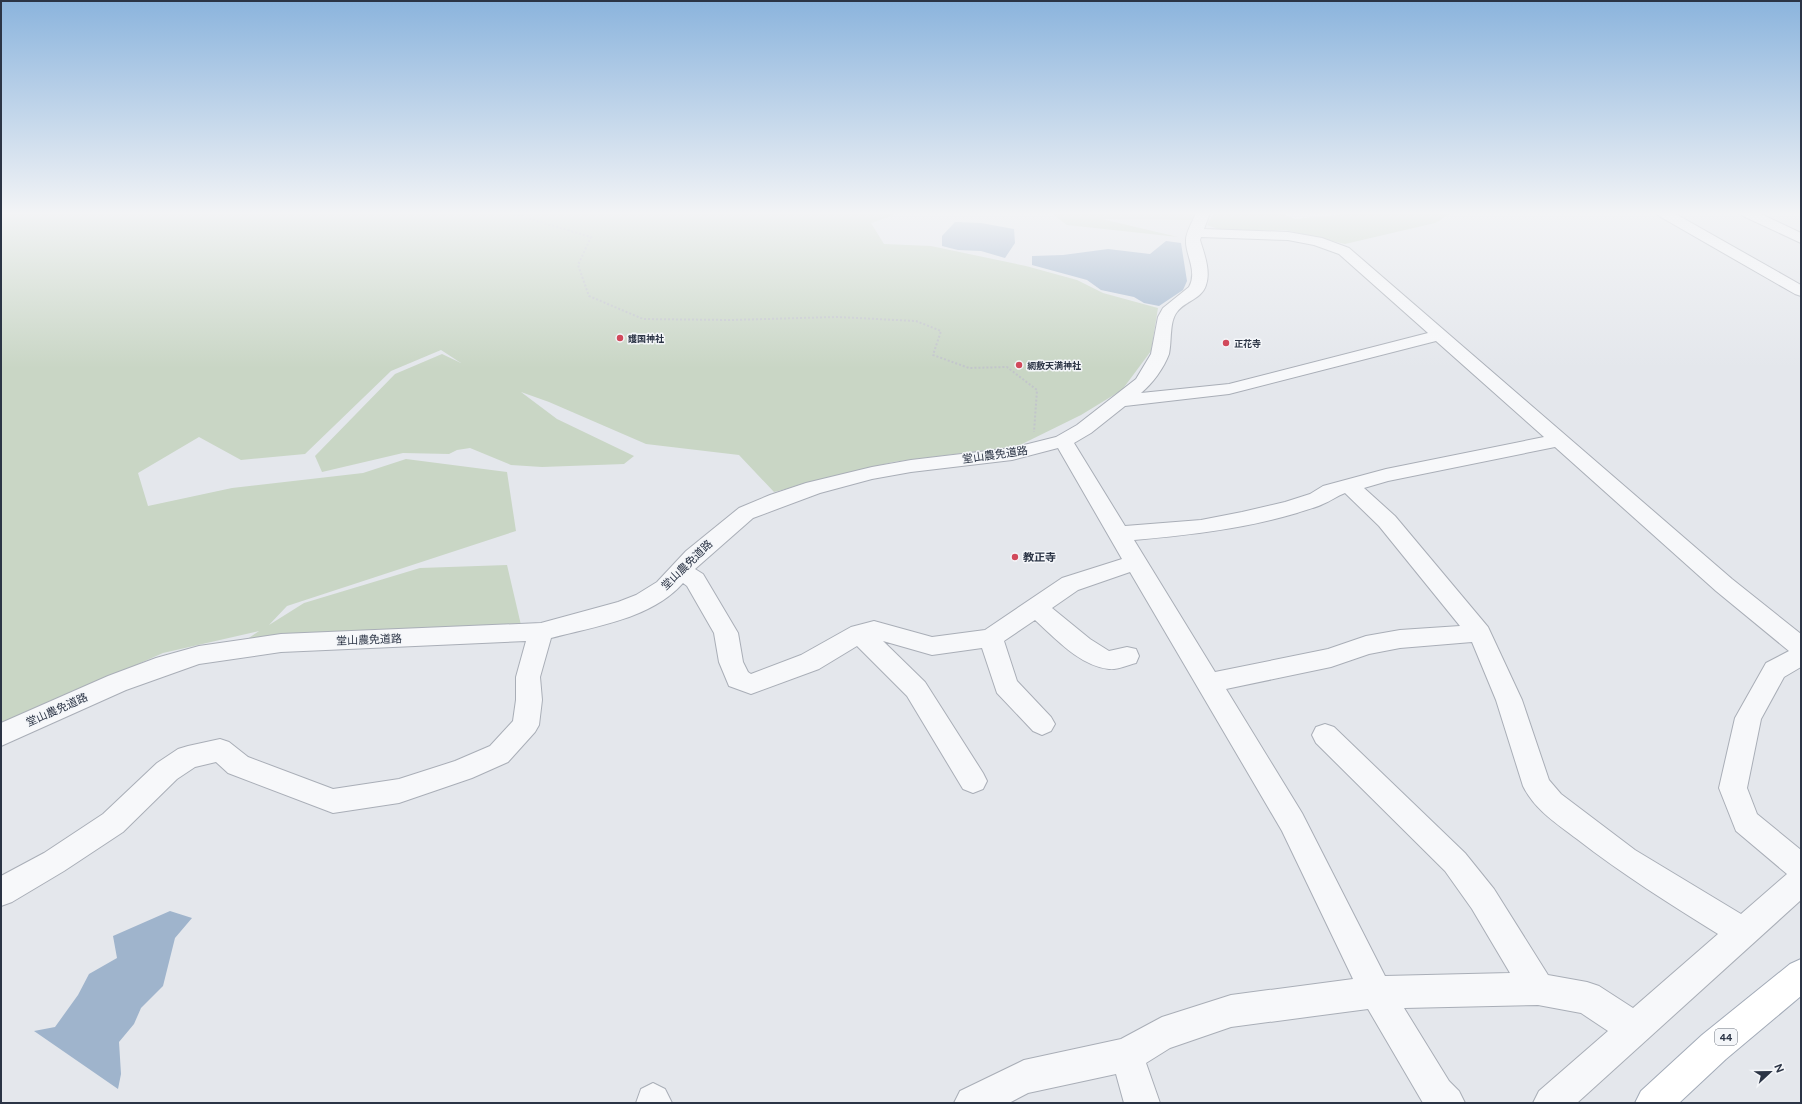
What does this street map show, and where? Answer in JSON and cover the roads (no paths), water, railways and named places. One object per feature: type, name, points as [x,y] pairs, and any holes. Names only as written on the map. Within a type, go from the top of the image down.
[{"type":"main road","name":"44","points":[[1653,1103],[1714,1047],[1801,975]]},
{"type":"street","name":"堂山農免道路","points":[[1,735],[118,683],[198,655],[281,644],[541,632],[625,609],[644,601],[665,588],[694,556],[746,513],[777,500],[813,488],[872,473],[911,466],[1032,450],[1063,441],[1084,429],[1142,383],[1151,371],[1160,354],[1168,313],[1181,300],[1196,290],[1199,284],[1199,265]]},
{"type":"street","points":[[1360,265],[1724,585],[1801,647]]},
{"type":"street","points":[[1754,265],[1801,291]]},
{"type":"street","points":[[1120,401],[1229,389],[1441,335]]},
{"type":"street","points":[[1220,406],[1281,386],[1275,378]]},
{"type":"street","points":[[1118,534],[1201,527],[1289,508],[1317,499],[1330,491],[1386,475],[1432,467],[1559,440]]},
{"type":"street","points":[[1063,441],[1292,822],[1376,992],[1438,1093],[1447,1103]]},
{"type":"street","points":[[1349,486],[1387,521],[1480,633],[1509,700],[1537,786],[1551,803],[1625,859],[1743,933]]},
{"type":"street","points":[[680,571],[695,580],[726,633],[731,662],[738,679],[751,684],[810,662],[859,634],[874,630],[932,646],[991,638],[1070,584],[1116,568],[1136,563]]},
{"type":"street","points":[[1036,607],[1063,632],[1093,653],[1109,660],[1127,656]]},
{"type":"street","points":[[1,892],[54,862],[114,823],[167,771],[188,756],[220,750],[238,765],[333,801],[399,791],[462,770],[499,754],[526,725],[529,700],[528,677],[541,632]]},
{"type":"street","points":[[1208,683],[1331,658],[1366,646],[1400,638],[1480,633]]},
{"type":"street","points":[[859,634],[916,689],[973,781]]},
{"type":"street","points":[[991,638],[1006,686],[1042,724]]},
{"type":"street","points":[[1801,656],[1775,670],[1748,718],[1733,788],[1746,822],[1801,868]]},
{"type":"street","points":[[1325,735],[1455,862],[1483,899],[1538,989]]},
{"type":"street","points":[[1551,1103],[1801,881]]},
{"type":"street","points":[[972,1103],[1024,1077],[1127,1055],[1162,1034],[1231,1011],[1376,992],[1538,989],[1587,998],[1635,1029]]},
{"type":"street","points":[[1127,1055],[1142,1103]]},
{"type":"water","points":[[1032,265],[1184,265],[1187,281],[1183,290],[1159,306],[1144,303],[1134,297],[1101,290],[1087,280]]},
{"type":"water","points":[[170,911],[192,918],[175,938],[163,986],[141,1008],[134,1024],[119,1042],[121,1074],[118,1089],[34,1031],[55,1027],[78,995],[89,974],[117,958],[113,936]]},
{"type":"place","name":"護国神社","points":[[620,338]]},
{"type":"place","name":"正花寺","points":[[1226,343]]},
{"type":"place","name":"網敷天満神社","points":[[1019,365]]},
{"type":"place","name":"教正寺","points":[[1015,557]]}]
